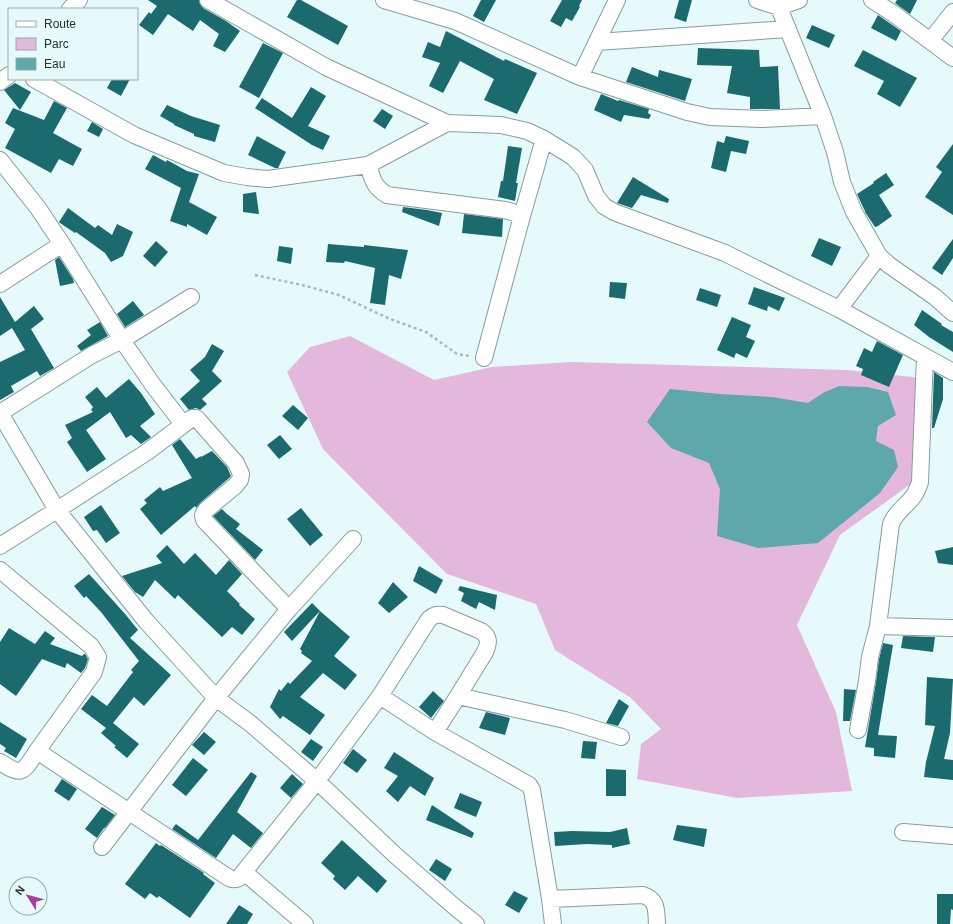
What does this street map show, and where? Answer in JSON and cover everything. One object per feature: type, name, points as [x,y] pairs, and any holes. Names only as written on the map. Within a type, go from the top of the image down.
[{"type":"street","points":[[71,8],[79,0]]},
{"type":"street","points":[[208,0],[326,66],[447,123],[501,125],[527,132],[544,139],[573,157],[585,170],[596,196],[604,206],[614,212],[725,254],[839,309],[953,372]]},
{"type":"street","points":[[384,0],[456,20],[580,77],[686,112],[710,117],[762,119],[824,116]]},
{"type":"street","points":[[580,77],[617,0]]},
{"type":"street","points":[[757,0],[778,3],[799,0]]},
{"type":"street","points":[[872,0],[894,14],[953,58]]},
{"type":"street","points":[[778,3],[824,116],[842,182],[854,212],[879,256],[889,265],[935,297],[953,313]]},
{"type":"street","points":[[930,41],[953,12]]},
{"type":"street","points":[[597,42],[788,29]]},
{"type":"street","points":[[36,80],[134,135],[224,173],[247,177],[268,179],[368,165],[447,123]]},
{"type":"street","points":[[484,358],[544,139]]},
{"type":"street","points":[[0,160],[38,208],[122,340],[153,385],[183,424]]},
{"type":"street","points":[[368,165],[375,184],[379,190],[387,195],[506,210],[522,216]]},
{"type":"street","points":[[0,284],[62,244]]},
{"type":"street","points":[[839,309],[879,256]]},
{"type":"street","points":[[191,297],[122,340],[92,355],[0,413],[57,510],[146,621],[216,698],[251,724],[317,781],[395,855],[476,924]]},
{"type":"street","points":[[858,730],[870,657],[878,626],[892,520],[914,495],[920,482],[925,357]]},
{"type":"street","points":[[0,546],[148,452],[183,424],[192,418],[196,418],[236,463],[241,474],[240,480],[235,486],[206,510],[203,515],[204,520],[289,609]]},
{"type":"street","points":[[102,848],[216,698],[289,609],[353,539]]},
{"type":"street","points":[[0,762],[12,770],[19,771],[26,768],[94,672],[98,657],[91,646],[1,573]]},
{"type":"street","points":[[37,751],[229,878],[236,880],[317,781],[380,696],[429,619],[438,614],[481,631],[489,640],[485,652],[435,732]]},
{"type":"street","points":[[878,626],[953,628]]},
{"type":"street","points":[[380,696],[435,732],[529,785],[532,790],[553,924]]},
{"type":"street","points":[[458,696],[564,720],[621,737]]},
{"type":"street","points":[[902,832],[953,836]]},
{"type":"street","points":[[244,872],[304,924]]},
{"type":"street","points":[[550,899],[643,895],[652,900],[655,906],[657,924]]},
{"type":"path","points":[[255,275],[339,295],[390,319],[426,332],[457,354],[484,358]]},
{"type":"green space","points":[[350,336],[434,380],[492,367],[571,362],[847,370],[922,378],[919,478],[840,535],[797,625],[836,712],[852,791],[737,798],[637,779],[641,744],[661,729],[631,698],[555,650],[536,604],[447,574],[323,449],[287,372],[310,347]]},
{"type":"water","points":[[839,386],[867,387],[888,392],[896,415],[878,426],[876,441],[894,450],[898,467],[880,493],[818,543],[758,548],[717,536],[720,489],[709,463],[671,448],[647,422],[670,389],[772,397],[808,403],[823,393]]},
{"type":"building","points":[[148,0],[199,0],[203,8],[240,31],[225,52],[213,46],[219,34],[200,20],[193,31],[168,14],[153,35],[139,25],[149,12],[151,14],[157,6]]},
{"type":"building","points":[[297,0],[301,0],[348,26],[338,45],[287,17]]},
{"type":"building","points":[[481,0],[496,0],[484,22],[473,16]]},
{"type":"building","points":[[562,0],[582,0],[579,6],[580,7],[572,21],[566,18],[561,27],[550,21]]},
{"type":"building","points":[[679,0],[692,0],[686,22],[674,18]]},
{"type":"building","points":[[897,0],[917,0],[910,14],[895,3]]},
{"type":"building","points":[[878,15],[901,31],[896,41],[871,28]]},
{"type":"building","points":[[812,25],[835,35],[829,48],[806,38]]},
{"type":"building","points":[[446,31],[504,61],[505,59],[537,73],[517,114],[484,100],[494,79],[460,61],[443,93],[429,86],[440,63],[422,57],[428,42],[440,47]]},
{"type":"building","points":[[263,43],[283,53],[259,98],[239,87]]},
{"type":"building","points":[[698,48],[759,50],[760,67],[778,66],[780,109],[750,109],[750,97],[727,93],[732,66],[697,65]]},
{"type":"building","points":[[863,50],[917,78],[900,107],[877,94],[884,81],[854,66]]},
{"type":"building","points":[[632,67],[658,77],[659,70],[692,79],[685,101],[626,82]]},
{"type":"building","points":[[111,80],[129,80],[121,96],[107,88]]},
{"type":"building","points":[[15,83],[31,92],[20,110],[4,90]]},
{"type":"building","points":[[311,87],[326,96],[308,126],[330,136],[323,150],[312,145],[255,108],[262,98],[292,118]]},
{"type":"building","points":[[601,94],[618,101],[619,100],[649,109],[648,113],[651,115],[649,119],[624,115],[621,122],[594,110]]},
{"type":"building","points":[[54,101],[67,108],[53,133],[82,149],[73,166],[59,159],[51,173],[5,148],[15,129],[5,123],[13,108],[44,120]]},
{"type":"building","points":[[167,105],[191,116],[220,125],[215,142],[194,136],[194,134],[174,125],[160,116]]},
{"type":"building","points":[[382,109],[393,116],[385,129],[373,121]]},
{"type":"building","points":[[92,122],[103,129],[99,137],[87,131]]},
{"type":"building","points":[[257,136],[286,152],[278,168],[248,155]]},
{"type":"building","points":[[726,136],[749,141],[746,154],[731,151],[726,172],[711,168],[717,141],[724,143]]},
{"type":"building","points":[[953,144],[953,215],[925,197],[942,172],[936,167]]},
{"type":"building","points":[[508,146],[522,148],[516,183],[518,183],[515,201],[498,197],[501,181],[503,181]]},
{"type":"building","points":[[153,155],[166,162],[167,160],[187,171],[199,174],[189,202],[217,217],[207,235],[187,224],[187,227],[170,221],[181,188],[145,169]]},
{"type":"building","points":[[886,173],[894,185],[879,195],[892,216],[875,227],[865,212],[857,194]]},
{"type":"building","points":[[633,177],[669,199],[668,203],[641,195],[632,208],[617,203]]},
{"type":"building","points":[[256,192],[259,214],[243,212],[243,194]]},
{"type":"building","points":[[403,207],[442,213],[439,226],[402,212]]},
{"type":"building","points":[[68,208],[95,228],[98,225],[112,235],[117,224],[133,232],[123,256],[111,262],[105,253],[76,232],[75,233],[60,223],[59,222]]},
{"type":"building","points":[[464,214],[503,219],[502,237],[462,233]]},
{"type":"building","points":[[819,238],[841,247],[832,266],[811,256]]},
{"type":"building","points":[[953,239],[953,258],[942,275],[932,268]]},
{"type":"building","points":[[156,241],[168,252],[155,267],[143,256]]},
{"type":"building","points":[[328,244],[364,247],[364,245],[408,250],[401,279],[389,275],[385,305],[370,303],[375,268],[345,261],[344,263],[326,262]]},
{"type":"building","points":[[279,246],[293,248],[291,264],[277,261]]},
{"type":"building","points":[[59,257],[74,283],[60,286],[55,260]]},
{"type":"building","points":[[610,282],[627,283],[625,299],[609,297]]},
{"type":"building","points":[[754,287],[785,298],[779,311],[768,306],[767,311],[748,304]]},
{"type":"building","points":[[700,288],[721,295],[717,307],[696,300]]},
{"type":"building","points":[[0,297],[15,322],[34,306],[44,319],[31,329],[54,368],[40,376],[37,371],[11,386],[14,392],[0,400],[0,362],[25,350],[12,328],[0,336]]},
{"type":"building","points":[[133,301],[144,315],[125,327],[117,314]]},
{"type":"building","points":[[922,310],[942,324],[941,325],[953,332],[953,352],[929,337],[914,325]]},
{"type":"building","points":[[732,317],[751,325],[746,337],[755,341],[747,358],[736,353],[734,358],[717,350]]},
{"type":"building","points":[[100,322],[108,336],[81,351],[77,346],[91,335],[87,330]]},
{"type":"building","points":[[877,341],[903,355],[889,387],[861,375],[863,369],[856,366],[864,348],[872,352]]},
{"type":"building","points":[[212,344],[224,351],[212,371],[222,381],[202,399],[207,404],[200,410],[196,408],[189,410],[180,399],[200,381],[190,370],[205,357]]},
{"type":"building","points":[[934,372],[943,378],[943,399],[934,428],[932,428]]},
{"type":"building","points":[[129,379],[141,393],[155,414],[140,426],[151,437],[141,444],[131,435],[126,438],[110,412],[86,430],[106,459],[87,472],[67,442],[72,438],[65,425],[93,412],[91,410],[93,407],[85,397],[97,387],[106,398]]},
{"type":"building","points":[[293,405],[308,418],[298,430],[282,416]]},
{"type":"building","points":[[280,435],[292,449],[279,459],[267,445]]},
{"type":"building","points":[[180,439],[196,459],[212,451],[227,467],[231,476],[196,508],[195,506],[161,535],[140,509],[147,503],[144,500],[160,487],[163,491],[192,478],[172,445]]},
{"type":"building","points":[[101,505],[120,533],[106,543],[97,530],[93,531],[84,517]]},
{"type":"building","points":[[301,508],[323,535],[310,546],[287,519]]},
{"type":"building","points":[[222,509],[240,524],[236,529],[263,550],[255,560],[213,516]]},
{"type":"building","points":[[167,545],[184,564],[195,553],[216,575],[229,560],[242,574],[227,591],[240,604],[239,605],[255,619],[242,635],[232,627],[222,637],[178,595],[175,599],[155,580],[143,597],[135,592],[122,576],[162,563],[156,556]]},
{"type":"building","points":[[953,547],[953,565],[938,563],[935,551]]},
{"type":"building","points":[[419,566],[443,580],[436,594],[413,581]]},
{"type":"building","points":[[89,574],[138,630],[130,638],[171,675],[144,706],[134,697],[113,723],[139,744],[127,758],[101,733],[106,728],[81,709],[92,695],[107,706],[133,672],[131,670],[139,661],[101,612],[86,596],[84,598],[74,586]]},
{"type":"building","points":[[393,582],[408,597],[389,613],[378,603]]},
{"type":"building","points":[[460,586],[497,595],[495,610],[479,602],[476,609],[461,601],[464,593],[458,590]]},
{"type":"building","points":[[312,603],[320,611],[292,641],[284,632]]},
{"type":"building","points":[[320,611],[350,637],[334,656],[357,675],[345,690],[323,673],[300,697],[325,715],[310,735],[283,716],[280,719],[270,707],[279,689],[281,691],[288,682],[290,684],[312,661],[301,653],[302,651],[300,649]]},
{"type":"building","points":[[9,628],[35,644],[45,631],[55,638],[50,644],[82,656],[85,654],[88,659],[85,668],[81,673],[67,663],[65,668],[42,659],[16,696],[0,684],[0,642]]},
{"type":"building","points":[[903,636],[935,637],[933,652],[901,648]]},
{"type":"building","points":[[883,643],[893,645],[878,735],[897,736],[895,758],[874,756],[874,748],[865,747],[879,659]]},
{"type":"building","points":[[927,677],[953,679],[950,733],[944,759],[953,760],[953,780],[924,777],[926,762],[935,726],[925,725]]},
{"type":"building","points":[[844,689],[856,690],[850,721],[843,721]]},
{"type":"building","points":[[433,691],[444,701],[431,718],[419,707]]},
{"type":"building","points":[[619,699],[629,706],[618,726],[606,723]]},
{"type":"building","points":[[486,712],[510,718],[505,735],[479,728]]},
{"type":"building","points":[[0,722],[27,739],[16,758],[4,751],[6,748],[0,744]]},
{"type":"building","points":[[204,732],[216,742],[204,755],[192,745]]},
{"type":"building","points":[[311,739],[323,747],[313,761],[301,752]]},
{"type":"building","points":[[583,741],[597,742],[595,759],[581,758]]},
{"type":"building","points":[[353,749],[367,760],[357,773],[343,763]]},
{"type":"building","points":[[394,752],[434,778],[425,796],[410,786],[398,802],[386,791],[398,776],[384,768]]},
{"type":"building","points":[[193,758],[208,770],[186,796],[172,785]]},
{"type":"building","points":[[606,769],[626,770],[626,796],[606,796]]},
{"type":"building","points":[[251,772],[257,776],[237,812],[263,833],[251,848],[233,834],[216,858],[172,829],[176,824],[198,840]]},
{"type":"building","points":[[292,774],[303,784],[291,798],[280,788]]},
{"type":"building","points":[[62,779],[77,789],[69,801],[54,791]]},
{"type":"building","points":[[460,793],[482,802],[476,817],[454,808]]},
{"type":"building","points":[[432,805],[474,833],[472,838],[426,820]]},
{"type":"building","points":[[102,807],[115,815],[97,838],[85,829]]},
{"type":"building","points":[[677,825],[707,829],[704,847],[673,840]]},
{"type":"building","points":[[627,828],[630,844],[612,848],[612,845],[587,844],[555,846],[554,832],[610,832]]},
{"type":"building","points":[[342,840],[387,881],[377,893],[358,876],[345,890],[333,879],[335,876],[321,863]]},
{"type":"building","points":[[156,843],[204,873],[203,874],[215,883],[190,918],[159,896],[157,898],[150,893],[145,899],[125,884]]},
{"type":"building","points":[[436,859],[452,869],[445,881],[429,870]]},
{"type":"building","points":[[514,891],[528,898],[519,913],[505,905]]},
{"type":"building","points":[[937,894],[953,894],[953,910],[951,909],[950,924],[937,924]]},
{"type":"building","points":[[239,905],[253,914],[247,924],[226,924]]}]
